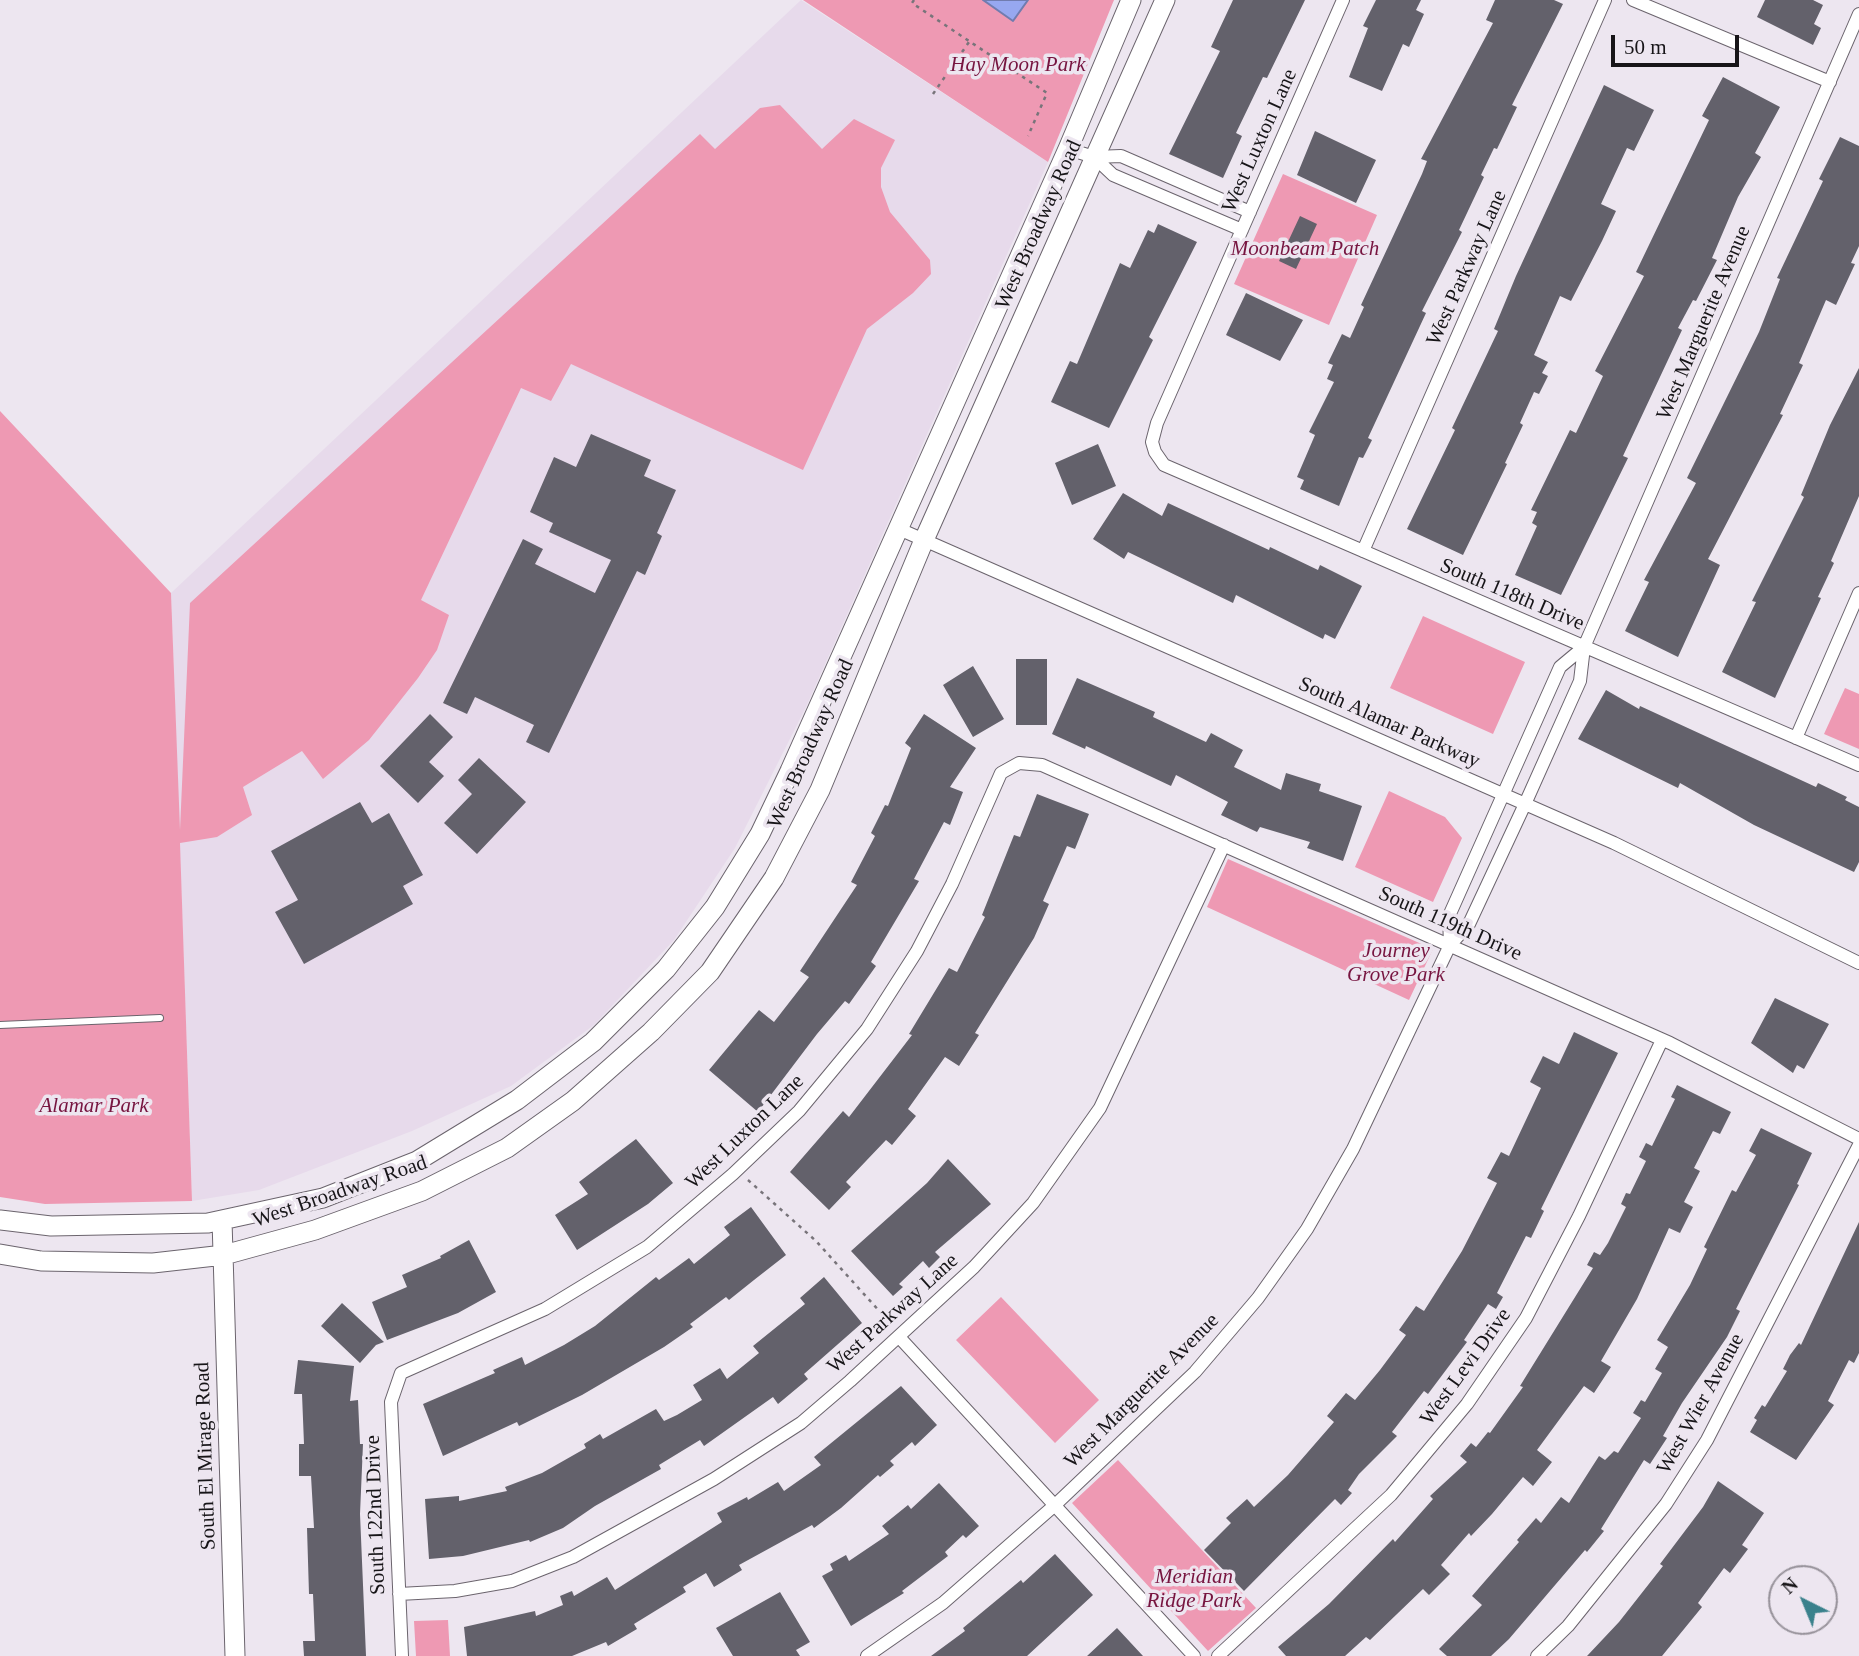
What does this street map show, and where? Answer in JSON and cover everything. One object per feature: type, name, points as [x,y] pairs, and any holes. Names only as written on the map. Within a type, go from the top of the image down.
[{"type":"main road","name":"West Broadway Road","points":[[222,1220],[323,1198],[418,1161],[517,1100],[593,1042],[666,969],[715,907],[760,834],[899,529],[1068,149],[1131,0]]},
{"type":"main road","name":"West Broadway Road","points":[[224,1255],[315,1230],[422,1191],[507,1148],[573,1101],[661,1022],[710,972],[774,878],[820,790],[924,540],[1165,0]]},
{"type":"main road","points":[[0,1220],[51,1226],[222,1220]]},
{"type":"main road","name":"South El Mirage Road","points":[[222,1220],[235,1656]]},
{"type":"main road","points":[[0,1254],[41,1261],[153,1263],[224,1255]]},
{"type":"street","name":"West Luxton Lane","points":[[1155,453],[1152,442],[1157,423],[1343,0]]},
{"type":"street","name":"West Parkway Lane","points":[[1363,551],[1605,0]]},
{"type":"street","points":[[1633,0],[1830,82]]},
{"type":"street","name":"West Marguerite Avenue","points":[[867,1656],[943,1603],[1055,1505],[1195,1372],[1258,1298],[1307,1229],[1353,1149],[1450,945],[1469,924],[1525,804],[1580,681],[1584,647],[1859,14]]},
{"type":"street","points":[[1068,149],[1094,157],[1121,156],[1250,212]]},
{"type":"street","points":[[1094,157],[1113,175],[1242,230]]},
{"type":"street","name":"South 118th Drive","points":[[1155,453],[1164,465],[1859,765]]},
{"type":"street","name":"South Alamar Parkway","points":[[899,529],[1615,843],[1859,963]]},
{"type":"street","points":[[1796,738],[1859,593]]},
{"type":"street","name":"West Marguerite Avenue","points":[[1450,945],[1449,916],[1560,667],[1584,647]]},
{"type":"street","name":"West Luxton Lane","points":[[401,1373],[545,1309],[647,1247],[738,1170],[799,1111],[867,1028],[929,928],[1001,773],[1019,763]]},
{"type":"street","name":"South 119th Drive","points":[[1019,763],[1042,765],[1450,945],[1662,1040],[1859,1139]]},
{"type":"street","name":"West Parkway Lane","points":[[399,1594],[455,1591],[512,1581],[573,1557],[714,1479],[801,1423],[899,1337],[974,1267],[1033,1203],[1100,1108],[1224,845]]},
{"type":"street","name":"West Levi Drive","points":[[1218,1656],[1391,1495],[1467,1404],[1526,1318],[1579,1216],[1662,1040]]},
{"type":"street","name":"West Wier Avenue","points":[[1537,1656],[1568,1626],[1666,1504],[1707,1440],[1859,1145]]},
{"type":"street","points":[[899,1337],[1194,1656]]},
{"type":"street","name":"South 122nd Drive","points":[[401,1373],[391,1402],[402,1656]]},
{"type":"lane","points":[[0,1025],[160,1018]]},
{"type":"path","points":[[914,0],[912,3],[1047,93],[1028,136]]},
{"type":"path","points":[[933,94],[969,42]]},
{"type":"path","points":[[738,1170],[816,1241],[891,1324],[899,1337]]},
{"type":"shaded area","points":[[801,0],[1048,162],[806,707],[735,848],[674,940],[594,1025],[511,1086],[412,1131],[259,1190],[192,1201],[171,593]]},
{"type":"green space","name":"Hay Moon Park","points":[[803,0],[1114,0],[1048,162]]},
{"type":"green space","name":"Alamar Park","points":[[780,105],[822,149],[854,119],[895,140],[881,168],[881,187],[890,212],[930,260],[931,274],[913,293],[867,329],[803,470],[571,364],[551,401],[521,388],[421,600],[449,615],[437,650],[418,678],[369,740],[323,779],[302,751],[243,787],[252,815],[217,837],[180,843],[192,1201],[45,1204],[0,1197],[0,411],[171,593],[180,830],[190,603],[700,134],[715,149],[760,108]]},
{"type":"green space","name":"Moonbeam Patch","points":[[1283,174],[1377,215],[1329,325],[1234,284]]},
{"type":"green space","points":[[1423,616],[1525,662],[1493,734],[1390,688]]},
{"type":"green space","points":[[1845,688],[1859,694],[1859,749],[1824,734]]},
{"type":"green space","points":[[1389,791],[1445,817],[1462,838],[1433,902],[1355,867]]},
{"type":"green space","name":"Journey Grove Park","points":[[1228,859],[1433,949],[1409,1000],[1207,907]]},
{"type":"green space","points":[[1001,1297],[1099,1400],[1055,1443],[956,1340]]},
{"type":"green space","name":"Meridian Ridge Park","points":[[1118,1460],[1256,1608],[1208,1651],[1072,1503]]},
{"type":"green space","points":[[448,1620],[450,1656],[416,1656],[414,1621]]},
{"type":"water","points":[[983,0],[1028,0],[1013,21]]},
{"type":"building","points":[[1233,0],[1305,0],[1267,78],[1263,77],[1236,133],[1242,136],[1223,178],[1169,154],[1220,51],[1211,47]]},
{"type":"building","points":[[1376,0],[1421,0],[1416,10],[1424,14],[1409,47],[1403,44],[1382,91],[1349,77],[1368,28],[1363,26]]},
{"type":"building","points":[[1495,0],[1554,0],[1563,4],[1512,105],[1517,107],[1481,175],[1484,177],[1459,230],[1462,232],[1422,311],[1426,313],[1368,438],[1372,440],[1363,458],[1359,457],[1339,506],[1300,489],[1304,480],[1297,477],[1315,435],[1309,432],[1334,382],[1327,379],[1333,365],[1328,363],[1342,334],[1350,338],[1364,307],[1361,305],[1422,174],[1427,161],[1421,159],[1493,23],[1486,20]]},
{"type":"building","points":[[1765,0],[1813,0],[1823,5],[1814,24],[1821,28],[1813,45],[1757,17]]},
{"type":"building","points":[[1723,77],[1780,107],[1755,153],[1761,157],[1738,197],[1712,258],[1717,260],[1696,301],[1693,300],[1678,328],[1682,330],[1623,456],[1628,458],[1561,595],[1515,575],[1537,526],[1532,523],[1537,512],[1531,510],[1570,430],[1576,433],[1603,376],[1595,371],[1644,276],[1636,272],[1709,120],[1702,116]]},
{"type":"building","points":[[1604,85],[1654,110],[1634,151],[1627,148],[1601,204],[1616,211],[1602,241],[1571,301],[1560,296],[1534,355],[1548,362],[1542,373],[1548,376],[1539,394],[1534,392],[1520,423],[1523,425],[1505,463],[1507,464],[1463,555],[1407,529],[1455,430],[1452,428],[1498,331],[1494,329],[1516,276]]},
{"type":"building","points":[[1315,131],[1376,160],[1356,203],[1297,175]]},
{"type":"building","points":[[1840,137],[1859,146],[1859,246],[1851,263],[1855,264],[1836,305],[1826,300],[1799,363],[1803,365],[1780,414],[1783,415],[1708,559],[1720,565],[1678,657],[1625,631],[1649,582],[1644,580],[1696,483],[1687,478],[1759,332],[1780,279],[1777,278],[1823,181],[1819,179]]},
{"type":"building","points":[[1300,216],[1317,224],[1296,269],[1279,261]]},
{"type":"building","points":[[1158,224],[1197,242],[1149,337],[1153,340],[1109,428],[1051,402],[1070,361],[1077,364],[1120,263],[1130,268],[1148,230],[1154,233]]},
{"type":"building","points":[[1246,293],[1303,320],[1280,361],[1226,335]]},
{"type":"building","points":[[1859,368],[1859,496],[1831,561],[1834,563],[1818,597],[1821,598],[1775,698],[1722,672],[1756,602],[1752,601],[1804,497],[1801,495],[1830,425]]},
{"type":"building","points":[[591,434],[651,460],[644,476],[676,490],[657,533],[662,536],[645,575],[637,571],[549,753],[526,742],[534,725],[475,697],[467,714],[443,703],[523,539],[543,549],[535,564],[595,593],[611,560],[549,532],[553,523],[530,512],[554,457],[576,467]]},
{"type":"building","points":[[1098,444],[1116,486],[1072,505],[1055,463]]},
{"type":"building","points":[[1123,493],[1162,516],[1168,503],[1269,550],[1270,547],[1318,570],[1320,565],[1362,586],[1335,639],[1325,634],[1323,639],[1236,595],[1233,603],[1128,552],[1124,559],[1093,539]]},
{"type":"building","points":[[1016,659],[1047,659],[1047,725],[1016,725]]},
{"type":"building","points":[[973,666],[1004,719],[973,737],[943,685]]},
{"type":"building","points":[[1077,678],[1155,712],[1153,717],[1206,742],[1211,733],[1243,750],[1234,767],[1281,790],[1286,773],[1321,784],[1319,791],[1362,806],[1343,861],[1307,848],[1310,842],[1260,827],[1257,832],[1221,815],[1228,802],[1176,775],[1171,786],[1086,746],[1085,749],[1052,734]]},
{"type":"building","points":[[1606,690],[1639,709],[1640,706],[1816,787],[1818,783],[1847,797],[1845,800],[1859,807],[1859,862],[1854,872],[1754,825],[1680,783],[1678,788],[1578,739]]},
{"type":"building","points":[[430,714],[453,737],[429,762],[444,776],[418,803],[380,766]]},
{"type":"building","points":[[924,714],[976,748],[950,787],[963,792],[950,825],[944,822],[914,879],[919,881],[871,962],[876,966],[849,1004],[845,1001],[817,1034],[758,1112],[709,1070],[759,1010],[774,1022],[809,977],[800,971],[857,885],[851,882],[875,836],[871,833],[885,805],[888,806],[911,748],[905,743]]},
{"type":"building","points":[[479,758],[526,802],[477,854],[444,823],[472,794],[458,780]]},
{"type":"building","points":[[1037,794],[1089,814],[1075,849],[1067,846],[1043,901],[1049,904],[1034,938],[975,1033],[979,1035],[959,1066],[945,1057],[908,1109],[916,1116],[892,1145],[886,1140],[846,1182],[851,1187],[829,1210],[790,1172],[843,1111],[849,1117],[912,1035],[909,1034],[949,968],[957,972],[985,917],[982,915],[1014,835],[1020,837]]},
{"type":"building","points":[[360,802],[372,823],[389,813],[423,875],[403,886],[413,904],[304,964],[275,912],[298,900],[271,851]]},
{"type":"building","points":[[1775,998],[1829,1024],[1804,1069],[1797,1065],[1793,1073],[1751,1043]]},
{"type":"building","points":[[1574,1032],[1618,1053],[1541,1209],[1544,1211],[1531,1238],[1526,1236],[1497,1293],[1503,1297],[1496,1309],[1488,1304],[1464,1340],[1467,1342],[1428,1394],[1424,1391],[1392,1432],[1397,1436],[1359,1474],[1348,1490],[1352,1493],[1341,1505],[1335,1499],[1244,1591],[1204,1550],[1231,1523],[1226,1518],[1247,1499],[1254,1507],[1288,1475],[1334,1422],[1327,1416],[1346,1393],[1355,1400],[1380,1370],[1406,1335],[1399,1330],[1416,1306],[1424,1311],[1462,1251],[1497,1183],[1487,1178],[1501,1152],[1509,1156],[1541,1088],[1530,1082],[1543,1056],[1559,1064]]},
{"type":"building","points":[[1677,1085],[1731,1112],[1720,1134],[1713,1131],[1694,1168],[1700,1171],[1684,1202],[1693,1207],[1680,1233],[1669,1228],[1637,1299],[1601,1361],[1611,1367],[1594,1393],[1584,1386],[1537,1450],[1552,1462],[1533,1486],[1523,1477],[1492,1514],[1471,1536],[1469,1533],[1441,1565],[1450,1574],[1429,1595],[1423,1589],[1370,1640],[1366,1637],[1345,1656],[1286,1656],[1278,1647],[1329,1604],[1393,1539],[1395,1542],[1433,1499],[1430,1496],[1467,1462],[1460,1456],[1471,1443],[1476,1447],[1488,1432],[1490,1433],[1523,1387],[1520,1386],[1593,1268],[1587,1265],[1594,1252],[1600,1255],[1608,1243],[1626,1207],[1621,1204],[1626,1193],[1630,1194],[1646,1161],[1639,1157],[1646,1143],[1652,1146],[1675,1099],[1671,1097]]},
{"type":"building","points":[[1761,1128],[1812,1153],[1797,1184],[1799,1185],[1736,1309],[1740,1311],[1727,1337],[1682,1403],[1663,1436],[1667,1438],[1650,1464],[1644,1460],[1601,1529],[1604,1531],[1509,1639],[1491,1656],[1447,1656],[1439,1649],[1482,1605],[1472,1596],[1519,1542],[1517,1540],[1536,1518],[1541,1523],[1561,1497],[1569,1503],[1599,1456],[1605,1460],[1614,1451],[1618,1453],[1641,1418],[1633,1413],[1641,1400],[1645,1402],[1662,1373],[1655,1369],[1668,1347],[1657,1340],[1690,1285],[1707,1249],[1704,1247],[1732,1190],[1736,1192],[1756,1155],[1749,1151]]},
{"type":"building","points":[[636,1139],[673,1183],[648,1204],[577,1250],[555,1215],[588,1194],[579,1182]]},
{"type":"building","points":[[948,1159],[991,1204],[935,1252],[940,1257],[929,1268],[923,1261],[899,1284],[903,1287],[893,1296],[851,1251],[927,1183]]},
{"type":"building","points":[[751,1207],[786,1255],[729,1300],[726,1297],[690,1324],[693,1327],[664,1347],[582,1395],[519,1426],[517,1422],[443,1456],[423,1404],[495,1373],[493,1370],[522,1357],[525,1365],[564,1345],[595,1326],[656,1277],[659,1280],[689,1258],[694,1264],[730,1235],[724,1227]]},
{"type":"building","points":[[1859,1222],[1859,1353],[1854,1363],[1849,1360],[1828,1401],[1834,1405],[1796,1460],[1750,1432],[1757,1420],[1754,1418],[1762,1405],[1765,1407],[1787,1371],[1783,1369],[1790,1355],[1799,1343],[1801,1345]]},
{"type":"building","points":[[469,1240],[496,1292],[458,1313],[387,1340],[372,1302],[407,1287],[402,1275],[441,1258],[440,1256]]},
{"type":"building","points":[[824,1277],[862,1323],[804,1374],[808,1379],[778,1404],[773,1397],[704,1446],[700,1440],[659,1465],[661,1469],[595,1506],[563,1528],[530,1542],[529,1540],[463,1556],[429,1559],[425,1499],[459,1496],[459,1501],[507,1491],[505,1487],[542,1473],[586,1448],[584,1444],[600,1434],[603,1439],[656,1409],[664,1421],[677,1415],[702,1400],[693,1385],[720,1368],[727,1379],[759,1353],[753,1346],[805,1304],[800,1298]]},
{"type":"building","points":[[342,1303],[384,1342],[376,1345],[360,1363],[321,1326]]},
{"type":"building","points":[[298,1360],[354,1366],[350,1401],[358,1400],[360,1444],[363,1444],[360,1514],[366,1656],[304,1656],[303,1641],[315,1641],[313,1594],[309,1594],[307,1528],[314,1528],[311,1476],[299,1476],[299,1444],[304,1444],[302,1394],[294,1394]]},
{"type":"building","points":[[901,1386],[937,1425],[915,1446],[912,1442],[890,1461],[894,1465],[880,1477],[878,1475],[814,1528],[812,1525],[739,1565],[742,1570],[714,1587],[706,1573],[683,1587],[686,1592],[634,1624],[637,1629],[608,1646],[606,1642],[572,1656],[467,1656],[464,1627],[535,1611],[536,1616],[563,1605],[560,1596],[572,1591],[574,1596],[607,1577],[615,1590],[722,1522],[717,1513],[747,1497],[748,1500],[778,1482],[784,1491],[821,1465],[814,1457]]},
{"type":"building","points":[[1718,1481],[1764,1513],[1742,1545],[1748,1549],[1730,1573],[1724,1568],[1698,1603],[1702,1607],[1662,1656],[1587,1656],[1619,1622],[1663,1566],[1660,1564],[1703,1507]]},
{"type":"building","points":[[939,1483],[979,1526],[966,1538],[963,1535],[945,1552],[948,1556],[902,1591],[904,1593],[851,1626],[822,1576],[833,1570],[830,1564],[846,1555],[849,1561],[889,1534],[882,1526],[908,1505],[911,1509]]},
{"type":"building","points":[[1055,1554],[1093,1595],[1027,1656],[931,1656],[965,1631],[963,1628],[1021,1580],[1023,1583]]},
{"type":"building","points":[[780,1592],[810,1642],[796,1650],[800,1656],[733,1656],[716,1628]]},
{"type":"building","points":[[1117,1628],[1143,1656],[1087,1656]]}]
